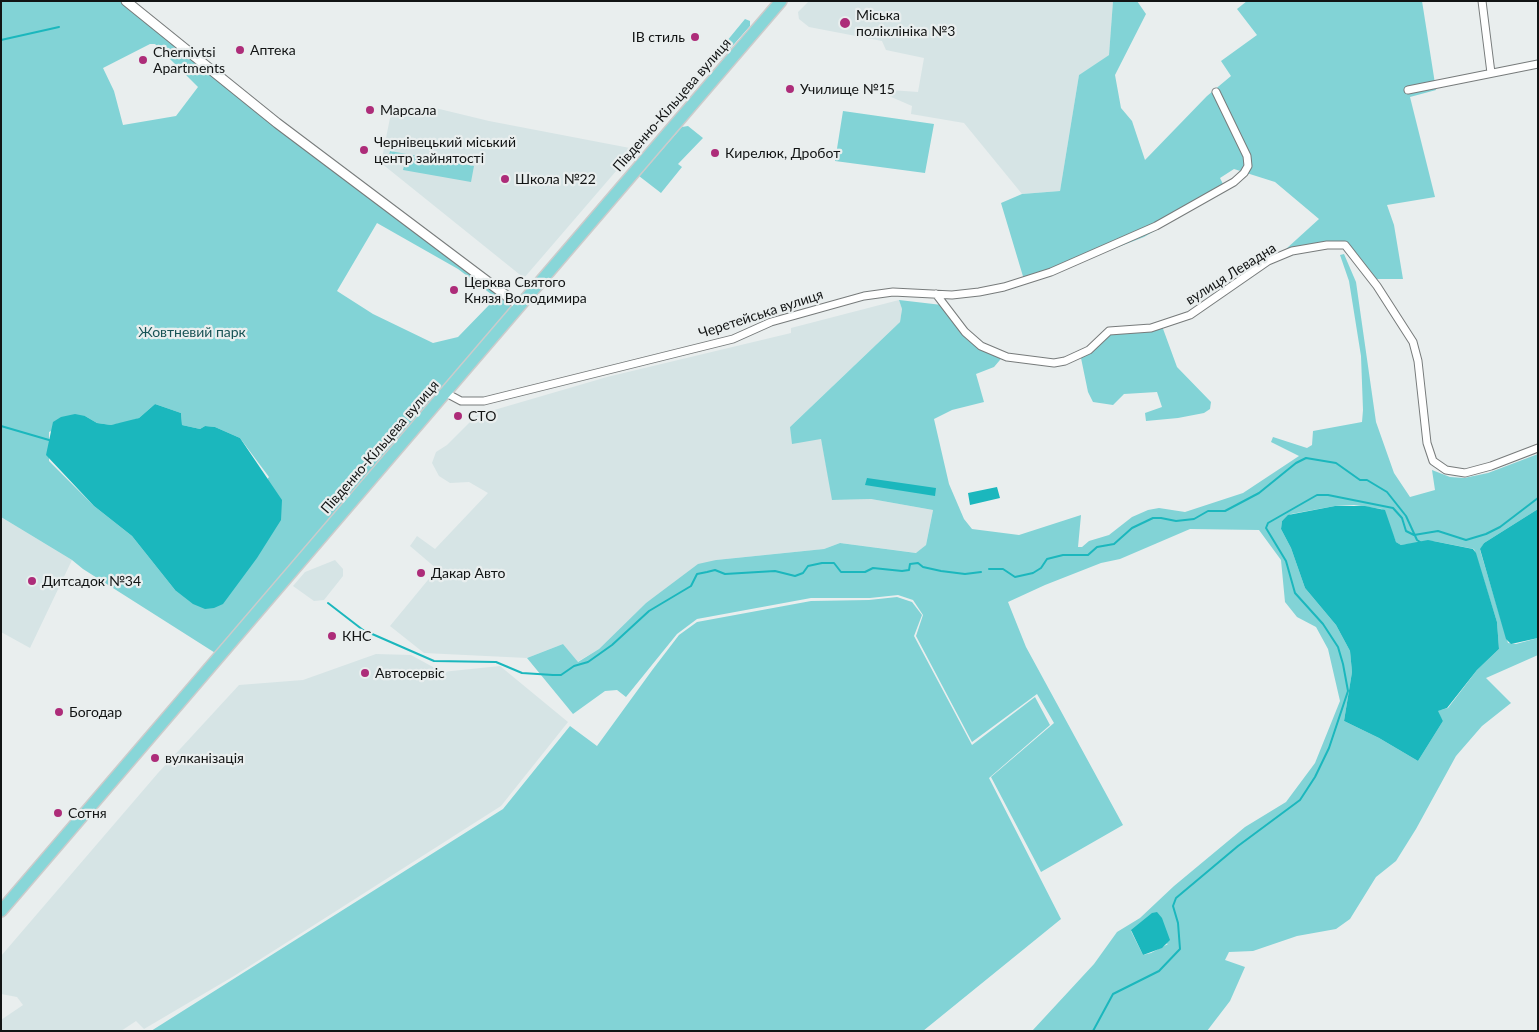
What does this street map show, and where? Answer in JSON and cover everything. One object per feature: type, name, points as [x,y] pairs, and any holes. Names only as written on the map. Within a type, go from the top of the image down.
[{"type":"main road","name":"Південно-Кільцева вулиця","points":[[1,911],[780,1]]},
{"type":"street","points":[[126,1],[277,123],[520,306]]},
{"type":"street","points":[[1482,1],[1491,73]]},
{"type":"street","points":[[1408,90],[1538,64]]},
{"type":"street","name":"Черетейська вулиця","points":[[446,393],[461,402],[484,401],[733,339],[771,322],[856,298],[893,292],[963,294],[990,291],[1051,272],[1156,226],[1238,179],[1246,170],[1248,162],[1216,92]]},
{"type":"street","name":"вулиця Левадна","points":[[936,294],[965,332],[981,346],[1007,357],[1054,363],[1064,361],[1089,350],[1109,330],[1151,328],[1190,315],[1268,261],[1288,252],[1320,246],[1345,245],[1377,286],[1413,342],[1420,376],[1427,443],[1433,461],[1446,470],[1462,473],[1491,466],[1538,448]]},
{"type":"shaded area","points":[[809,1],[1113,1],[1109,55],[1079,75],[1060,191],[1022,194],[964,123],[911,114],[912,106],[889,96],[890,90],[918,92],[924,58],[886,50],[882,41],[809,27],[799,19],[798,12]]},
{"type":"shaded area","name":"Школа №22","points":[[427,106],[489,121],[635,149],[524,278],[381,163],[390,118],[401,111]]},
{"type":"shaded area","points":[[899,300],[902,309],[900,322],[790,427],[821,439],[833,500],[871,499],[933,510],[926,545],[917,553],[840,543],[824,549],[716,560],[646,603],[599,649],[577,662],[563,644],[527,658],[424,653],[390,626],[437,569],[410,546],[417,536],[435,549],[488,493],[469,482],[450,483],[439,476],[432,463],[436,452],[447,445],[477,415],[607,377],[791,333],[791,328]]},
{"type":"shaded area","points":[[155,404],[181,413],[182,425],[200,429],[205,426],[215,427],[240,438],[282,500],[281,520],[257,558],[223,604],[214,608],[205,609],[193,604],[175,590],[132,536],[94,506],[46,455],[53,422],[61,417],[75,414],[85,416],[97,423],[111,425],[139,418]]},
{"type":"shaded area","points":[[867,478],[936,488],[935,496],[865,485]]},
{"type":"shaded area","points":[[997,487],[1000,498],[970,505],[968,493]]},
{"type":"shaded area","points":[[1335,506],[1365,506],[1385,510],[1396,542],[1401,545],[1428,540],[1473,549],[1476,553],[1497,622],[1499,649],[1477,670],[1447,708],[1438,711],[1443,721],[1418,761],[1379,738],[1344,721],[1352,672],[1350,651],[1336,625],[1305,588],[1291,548],[1281,529],[1282,521],[1288,515]]},
{"type":"shaded area","points":[[1538,509],[1538,638],[1511,644],[1506,639],[1480,549],[1484,543]]},
{"type":"shaded area","name":"Дитсадок №34","points":[[1,517],[72,560],[30,648],[1,632]]},
{"type":"shaded area","points":[[335,560],[343,569],[343,576],[324,600],[314,601],[293,586],[305,572]]},
{"type":"shaded area","points":[[376,654],[411,655],[442,672],[500,666],[568,722],[501,806],[234,976],[144,1029],[136,1021],[121,1031],[1,1031],[1,1020],[23,1005],[17,997],[1,994],[1,956],[158,773],[239,685],[303,680]]},
{"type":"shaded area","points":[[1157,912],[1162,918],[1170,940],[1162,948],[1143,955],[1131,930],[1152,913]]},
{"type":"green space","name":"Жовтневий парк","points":[[1,1],[125,1],[520,306],[220,656],[83,569],[72,560],[1,517]],"holes":[[[150,44],[155,44],[198,87],[176,116],[123,125],[114,91],[103,68]],[[377,223],[458,269],[491,294],[491,303],[458,337],[433,343],[373,314],[337,291]],[[155,404],[181,413],[182,425],[200,429],[205,426],[215,427],[240,438],[269,477],[175,590],[132,536],[94,506],[49,461],[49,432],[85,416],[97,423],[111,425],[139,418]]]},
{"type":"green space","points":[[1113,1],[1137,1],[1146,14],[1115,75],[1121,108],[1132,121],[1145,160],[1207,96],[1231,76],[1221,61],[1257,35],[1237,9],[1247,1],[1422,1],[1436,90],[1410,97],[1435,197],[1387,205],[1394,225],[1403,279],[1374,279],[1345,246],[1334,244],[1275,259],[1319,219],[1275,182],[1234,169],[1220,178],[1226,190],[1144,237],[1025,283],[1001,203],[1022,194],[1060,191],[1079,75],[1109,55]]},
{"type":"green space","points":[[745,19],[750,21],[750,26],[721,59],[717,60],[717,53]]},
{"type":"green space","points":[[843,111],[934,124],[925,173],[835,161]]},
{"type":"green space","points":[[688,126],[703,138],[678,164],[682,167],[661,193],[639,176],[682,127]]},
{"type":"green space","points":[[390,151],[474,166],[471,182],[403,170],[405,162],[388,160]]},
{"type":"green space","points":[[1344,254],[1356,282],[1376,422],[1394,473],[1410,497],[1435,490],[1432,470],[1450,477],[1464,478],[1488,473],[1538,454],[1538,509],[1484,543],[1480,550],[1508,643],[1516,644],[1538,638],[1538,655],[1486,678],[1511,703],[1482,726],[1456,756],[1396,861],[1376,877],[1350,919],[1336,929],[1297,936],[1253,951],[1229,952],[1225,960],[1245,967],[1230,1001],[1207,1031],[1032,1031],[1094,964],[1117,932],[1140,918],[1174,886],[1245,827],[1286,802],[1315,763],[1340,701],[1328,649],[1316,627],[1297,617],[1285,602],[1281,560],[1259,530],[1190,529],[1120,559],[1101,563],[1045,585],[1008,602],[1026,647],[1123,825],[1041,872],[991,777],[1054,723],[1037,694],[972,742],[916,636],[923,615],[913,600],[898,595],[870,598],[811,598],[697,619],[677,634],[626,697],[617,690],[605,691],[573,714],[527,658],[563,644],[578,662],[599,649],[646,603],[698,564],[716,560],[824,549],[840,543],[916,553],[926,545],[933,510],[871,499],[832,500],[821,439],[792,444],[790,427],[900,322],[902,309],[899,300],[942,305],[971,339],[1005,354],[994,367],[976,374],[984,402],[952,410],[934,419],[949,484],[964,519],[972,529],[1019,535],[1081,515],[1078,547],[1082,547],[1089,541],[1109,535],[1132,517],[1148,510],[1159,508],[1185,512],[1243,493],[1299,456],[1271,442],[1273,437],[1307,448],[1312,445],[1313,431],[1362,422],[1361,356],[1349,281],[1340,255]],"holes":[[[1354,505],[1382,509],[1396,542],[1401,545],[1433,541],[1474,549],[1497,622],[1499,649],[1477,670],[1448,708],[1437,711],[1443,721],[1418,761],[1379,738],[1344,721],[1352,672],[1350,651],[1336,625],[1305,588],[1291,548],[1281,529],[1282,521],[1291,514],[1335,506]],[[1131,931],[1168,944],[1143,955]]]},
{"type":"green space","points":[[1162,326],[1177,367],[1211,402],[1210,409],[1204,413],[1178,418],[1146,421],[1145,413],[1162,407],[1157,392],[1124,394],[1113,405],[1093,402],[1088,392],[1081,358],[1102,337],[1114,331]]},
{"type":"green space","points":[[897,597],[912,602],[922,615],[914,636],[972,745],[1035,697],[1050,725],[989,778],[1061,919],[923,1031],[151,1031],[503,809],[570,726],[597,746],[679,635],[697,622],[811,601],[869,600]]},
{"type":"waterway","points":[[1,40],[59,27]]},
{"type":"waterway","points":[[1,426],[49,440]]},
{"type":"waterway","points":[[989,569],[1003,569],[1015,577],[1033,573],[1041,568],[1047,559],[1063,555],[1088,555],[1097,547],[1114,544],[1132,528],[1153,518],[1176,521],[1194,519],[1208,511],[1225,511],[1259,493],[1296,463],[1306,458],[1336,463],[1360,480],[1367,480],[1387,492],[1406,516],[1417,540],[1420,542]]},
{"type":"waterway","points":[[1093,1031],[1113,994],[1159,971],[1180,949],[1178,923],[1173,906],[1176,898],[1238,846],[1300,800],[1315,777],[1329,748],[1348,691],[1343,664],[1338,647],[1323,624],[1295,593],[1286,561],[1266,528],[1268,523],[1317,495],[1328,495],[1393,508],[1402,518],[1406,531],[1414,535],[1438,531],[1466,540],[1486,534],[1500,527],[1538,498]]},
{"type":"waterway","points":[[328,603],[363,630],[434,661],[496,662],[522,673],[561,675],[574,666],[588,662],[612,645],[649,611],[691,586],[697,574],[715,570],[725,574],[775,571],[795,576],[803,573],[808,566],[822,563],[834,563],[841,572],[865,572],[873,568],[902,571],[909,570],[910,564],[918,563],[923,567],[941,571],[965,574],[981,572]]},
{"type":"place","name":"Міська поліклініка №3","points":[[845,23]]},
{"type":"place","name":"ІВ стиль","points":[[695,37]]},
{"type":"place","name":"Аптека","points":[[240,50]]},
{"type":"place","name":"Chernivtsi Apartments","points":[[143,60]]},
{"type":"place","name":"Училище №15","points":[[790,89]]},
{"type":"place","name":"Марсала","points":[[370,110]]},
{"type":"place","name":"Чернівецький міський центр зайнятості","points":[[364,150]]},
{"type":"place","name":"Кирелюк, Дробот","points":[[715,153]]},
{"type":"place","name":"Школа №22","points":[[505,179]]},
{"type":"place","name":"Церква Святого Князя Володимира","points":[[454,290]]},
{"type":"place","name":"СТО","points":[[458,416]]},
{"type":"place","name":"Дакар Авто","points":[[421,573]]},
{"type":"place","name":"Дитсадок №34","points":[[32,581]]},
{"type":"place","name":"КНС","points":[[332,636]]},
{"type":"place","name":"Автосервіс","points":[[365,673]]},
{"type":"place","name":"Богодар","points":[[59,712]]},
{"type":"place","name":"вулканізація","points":[[155,758]]},
{"type":"place","name":"Сотня","points":[[58,813]]}]
